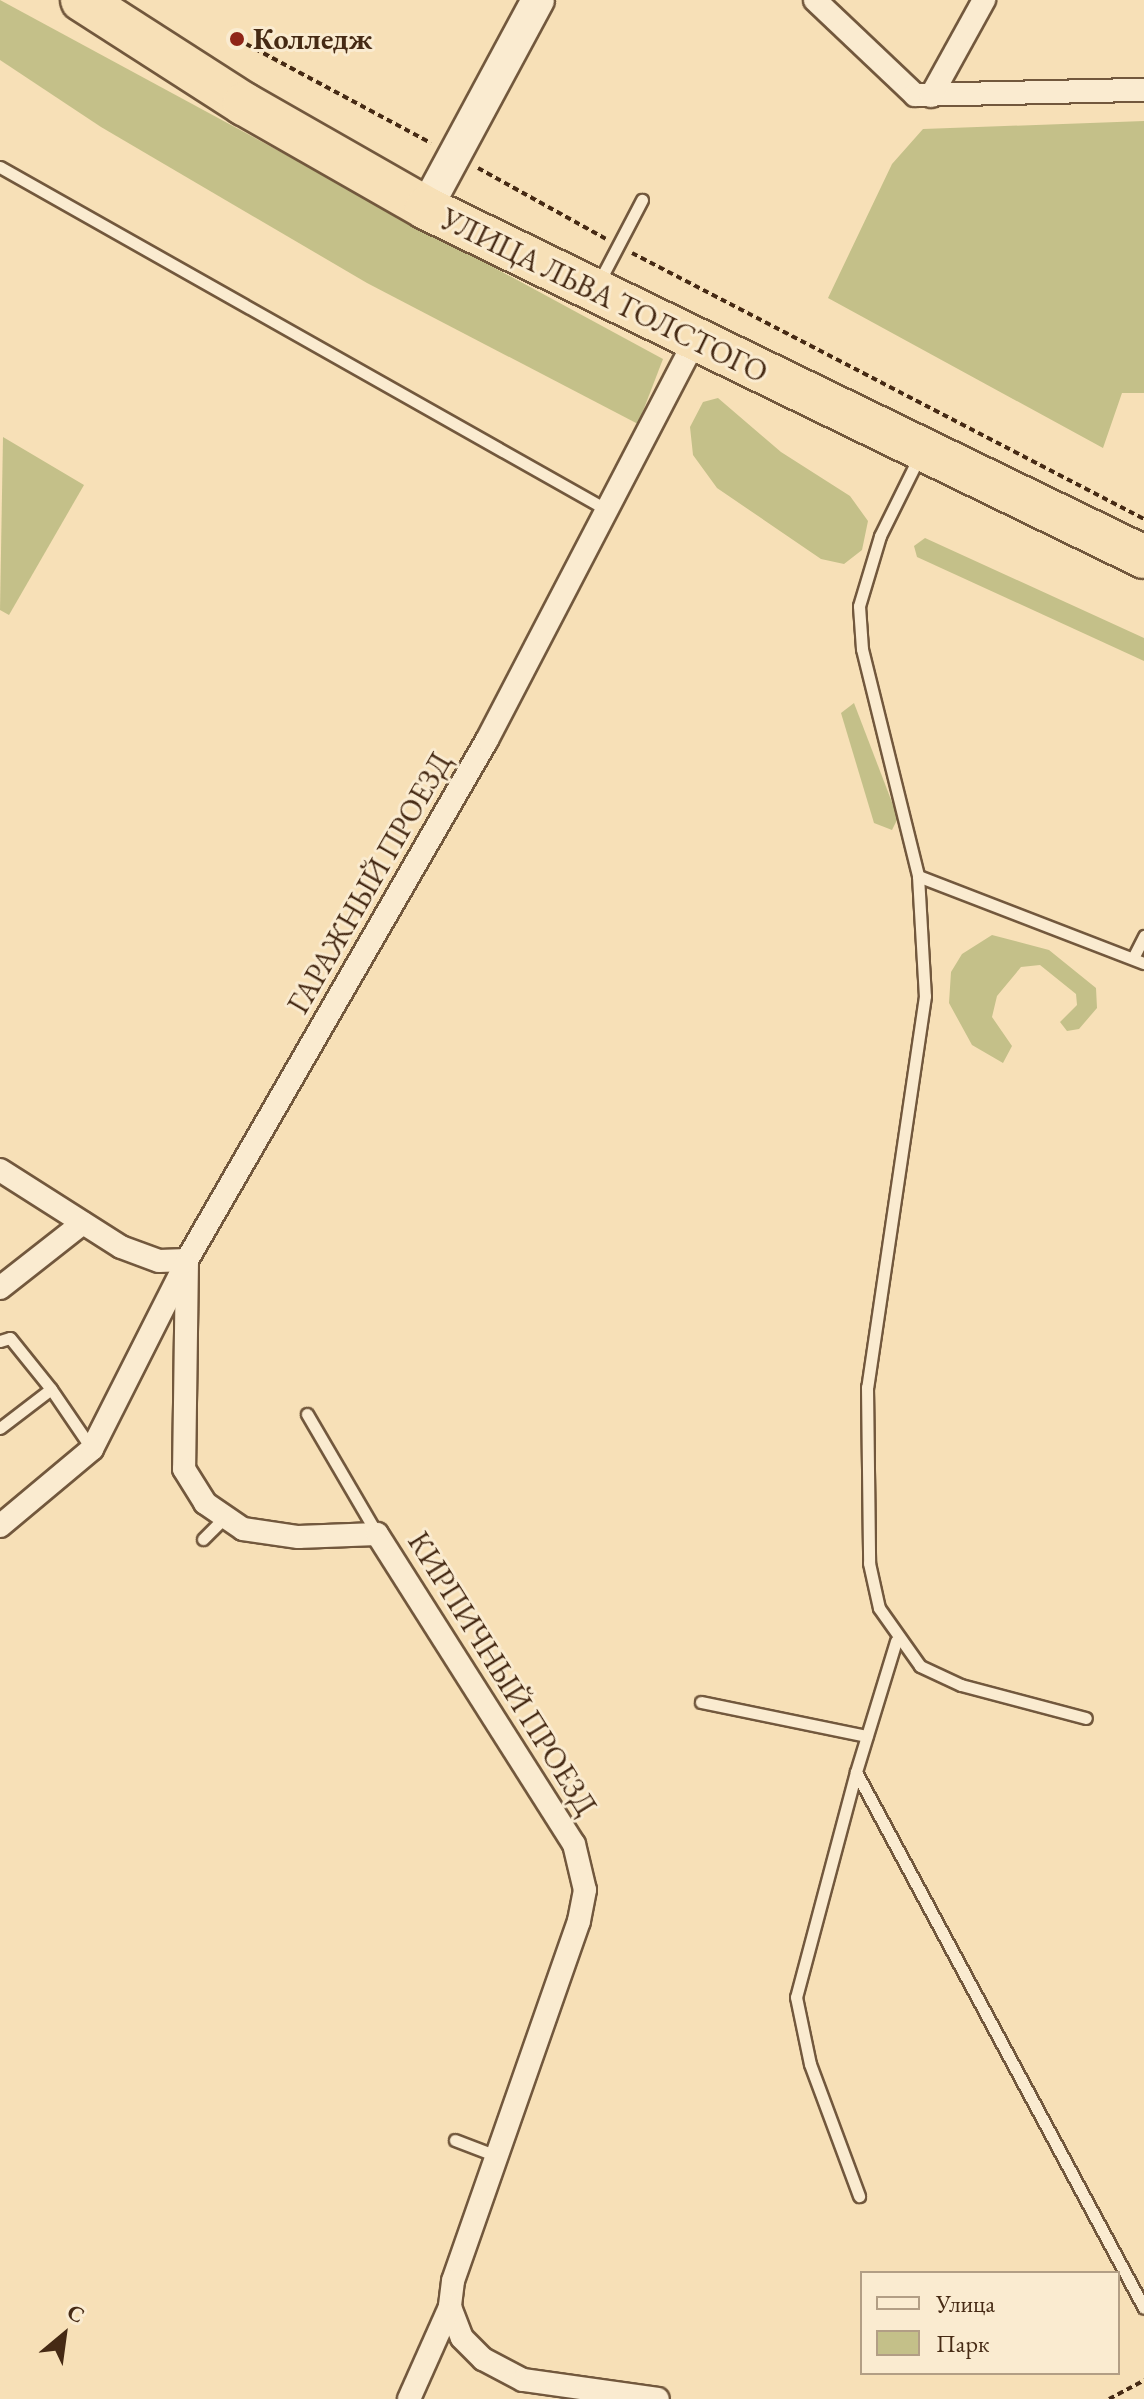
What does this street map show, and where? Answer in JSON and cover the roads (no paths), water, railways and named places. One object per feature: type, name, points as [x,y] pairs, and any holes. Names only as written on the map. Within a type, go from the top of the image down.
[{"type":"highway","name":"УЛИЦА ЛЬВА ТОЛСТОГО","points":[[82,0],[244,104],[426,208],[921,453],[1144,557]]},
{"type":"street","points":[[426,208],[538,0]]},
{"type":"street","points":[[815,0],[898,83],[931,96],[1144,90]]},
{"type":"street","points":[[931,96],[984,0]]},
{"type":"street","name":"ГАРАЖНЫЙ ПРОЕЗД","points":[[92,1449],[187,1260],[610,512],[694,342]]},
{"type":"street","points":[[0,1170],[83,1223],[159,1261],[187,1260],[184,1469],[223,1519]]},
{"type":"street","points":[[0,1288],[83,1223]]},
{"type":"street","points":[[0,1526],[92,1449]]},
{"type":"street","name":"КИРПИЧНЫЙ ПРОЕЗД","points":[[223,1519],[298,1537],[377,1534],[574,1844],[585,1890],[579,1921],[497,2156],[450,2307],[409,2399]]},
{"type":"street","points":[[450,2307],[462,2338],[483,2359],[523,2380],[658,2399]]},
{"type":"lane","points":[[0,167],[610,512]]},
{"type":"lane","points":[[594,291],[642,200]]},
{"type":"lane","points":[[921,453],[880,536],[859,606],[862,649],[918,876],[925,996],[920,1050],[867,1387],[869,1563],[879,1608],[896,1641],[920,1666],[961,1685],[1086,1718]]},
{"type":"lane","points":[[918,876],[1138,961],[1144,936]]},
{"type":"lane","points":[[0,1341],[10,1338],[51,1389],[92,1449]]},
{"type":"lane","points":[[0,1428],[51,1389]]},
{"type":"lane","points":[[307,1414],[377,1534]]},
{"type":"lane","points":[[203,1539],[223,1519]]},
{"type":"lane","points":[[859,2196],[810,2064],[796,1997],[856,1772],[896,1641]]},
{"type":"lane","points":[[701,1702],[867,1736]]},
{"type":"lane","points":[[856,1772],[1144,2308]]},
{"type":"lane","points":[[455,2140],[497,2156]]},
{"type":"place","name":"Колледж","points":[[237,39]]}]
